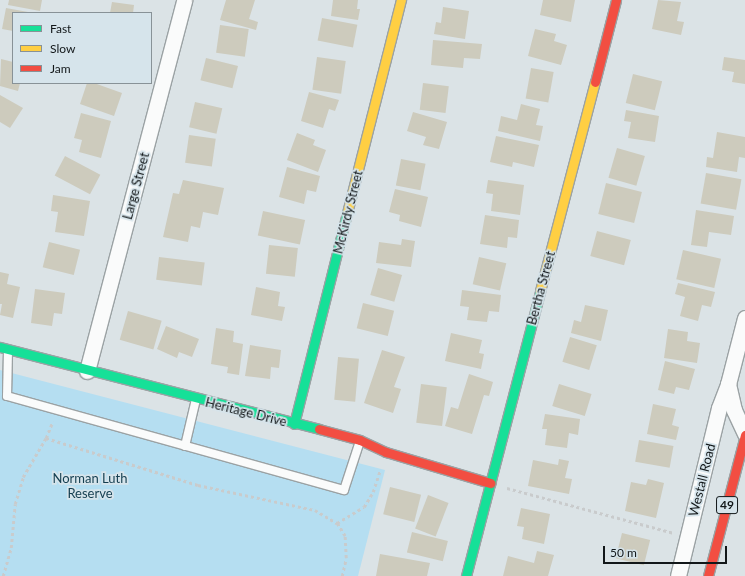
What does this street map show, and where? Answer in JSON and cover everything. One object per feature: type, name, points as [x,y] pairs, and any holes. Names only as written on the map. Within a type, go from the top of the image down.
[{"type":"street","name":"Large Street","points":[[87,371],[184,0]]},
{"type":"street","name":"McKirdy Street","points":[[294,424],[401,0]]},
{"type":"street","name":"Bertha Street","points":[[466,576],[616,0]]},
{"type":"street","name":"Westall Road","points":[[678,576],[719,408],[728,384],[745,318]]},
{"type":"street","name":"Heritage Drive","points":[[4,348],[87,371],[360,440],[386,452],[490,484]]},
{"type":"street","name":"Westall Road","points":[[708,576],[745,434],[734,410],[728,384]]},
{"type":"lane","points":[[4,348],[7,396],[344,490],[360,440]]},
{"type":"lane","points":[[185,446],[196,399]]},
{"type":"path","points":[[3,576],[11,548],[15,504],[23,477],[46,438],[56,410]]},
{"type":"path","points":[[46,438],[198,485],[315,510],[337,523],[345,536],[346,558],[342,576]]},
{"type":"path","points":[[337,523],[364,507],[373,492],[386,452]]},
{"type":"path","points":[[490,484],[675,533]]},
{"type":"green space","name":"Norman Luth Reserve","points":[[0,370],[385,470],[358,576],[0,576]]},
{"type":"building","points":[[9,0],[42,0],[40,11],[8,5]]},
{"type":"building","points":[[226,0],[255,0],[249,19],[258,22],[256,30],[220,20]]},
{"type":"building","points":[[333,0],[358,0],[357,9],[360,9],[358,20],[331,16]]},
{"type":"building","points":[[543,0],[575,0],[571,22],[540,15]]},
{"type":"building","points":[[658,0],[681,2],[677,21],[684,22],[681,35],[652,29]]},
{"type":"building","points":[[112,2],[134,5],[133,12],[110,12]]},
{"type":"building","points":[[443,7],[469,11],[465,39],[434,34],[436,22],[441,23]]},
{"type":"building","points":[[6,8],[28,12],[12,12],[12,31],[2,29]]},
{"type":"building","points":[[322,18],[357,25],[353,47],[318,41]]},
{"type":"building","points":[[220,25],[249,29],[245,57],[216,53]]},
{"type":"building","points":[[535,29],[556,34],[554,41],[567,45],[561,65],[528,56]]},
{"type":"building","points":[[433,40],[482,44],[480,59],[464,58],[463,68],[431,65]]},
{"type":"building","points":[[317,57],[346,61],[341,94],[312,90]]},
{"type":"building","points":[[724,57],[745,60],[745,84],[732,82],[734,72],[722,70]]},
{"type":"building","points":[[206,58],[238,66],[232,88],[200,80]]},
{"type":"building","points":[[1,59],[12,62],[12,84],[20,84],[18,91],[0,86]]},
{"type":"building","points":[[531,68],[554,72],[548,103],[526,99]]},
{"type":"building","points":[[633,74],[662,81],[655,110],[626,103]]},
{"type":"building","points":[[423,83],[449,86],[446,113],[420,110]]},
{"type":"building","points":[[87,84],[97,84],[122,93],[114,116],[80,104]]},
{"type":"building","points":[[309,92],[339,100],[335,111],[329,109],[323,128],[301,121]]},
{"type":"building","points":[[0,95],[23,108],[10,128],[0,122]]},
{"type":"building","points":[[195,102],[222,108],[216,134],[189,127]]},
{"type":"building","points":[[521,104],[540,109],[536,125],[543,126],[540,141],[498,131],[501,116],[517,120]]},
{"type":"building","points":[[626,110],[659,116],[655,142],[628,138],[631,122],[624,121]]},
{"type":"building","points":[[413,112],[447,122],[439,149],[423,145],[426,137],[407,131]]},
{"type":"building","points":[[81,113],[111,121],[101,158],[79,152],[82,140],[74,138]]},
{"type":"building","points":[[717,132],[745,137],[745,158],[739,157],[737,172],[706,167],[707,157],[713,158]]},
{"type":"building","points":[[297,133],[315,140],[313,145],[326,150],[318,172],[287,160]]},
{"type":"building","points":[[189,135],[216,139],[212,166],[185,163]]},
{"type":"building","points":[[496,136],[539,145],[534,167],[513,162],[512,167],[490,162]]},
{"type":"building","points":[[617,148],[645,156],[636,186],[608,178]]},
{"type":"building","points":[[65,156],[100,175],[90,194],[55,175]]},
{"type":"building","points":[[401,159],[426,164],[420,190],[396,186]]},
{"type":"building","points":[[287,167],[320,176],[316,192],[307,190],[304,204],[279,197]]},
{"type":"building","points":[[706,173],[741,179],[736,210],[701,204]]},
{"type":"building","points":[[183,180],[224,188],[218,215],[203,212],[200,228],[191,226],[188,242],[163,237],[173,193],[179,194]]},
{"type":"building","points":[[488,180],[524,185],[520,215],[491,211],[493,194],[486,193]]},
{"type":"building","points":[[606,183],[642,192],[634,223],[598,214]]},
{"type":"building","points":[[395,189],[428,197],[421,227],[399,221],[400,215],[389,212]]},
{"type":"building","points":[[53,195],[90,201],[84,236],[55,232],[58,212],[51,211]]},
{"type":"building","points":[[696,210],[734,216],[731,235],[709,232],[707,247],[691,245]]},
{"type":"building","points":[[263,211],[305,220],[300,244],[258,235]]},
{"type":"building","points":[[485,215],[519,220],[517,238],[508,237],[507,248],[480,244]]},
{"type":"building","points":[[597,231],[631,240],[624,265],[590,256]]},
{"type":"building","points":[[402,239],[415,241],[411,267],[376,263],[379,242],[401,245]]},
{"type":"building","points":[[49,242],[80,250],[74,275],[43,267]]},
{"type":"building","points":[[269,245],[298,248],[295,277],[266,274]]},
{"type":"building","points":[[683,250],[721,259],[714,288],[676,279]]},
{"type":"building","points":[[159,257],[205,263],[202,285],[156,280]]},
{"type":"building","points":[[479,257],[506,263],[500,291],[473,284]]},
{"type":"building","points":[[378,268],[402,275],[394,302],[370,295]]},
{"type":"building","points":[[0,272],[9,274],[7,284],[20,287],[13,318],[0,315],[2,304],[0,304]]},
{"type":"building","points":[[678,283],[715,292],[711,307],[702,305],[698,321],[680,316],[685,297],[675,294]]},
{"type":"building","points":[[256,287],[280,292],[278,306],[285,307],[282,321],[251,315]]},
{"type":"building","points":[[35,289],[65,293],[62,314],[54,313],[52,326],[31,323]]},
{"type":"building","points":[[462,290],[501,295],[499,312],[489,311],[487,322],[467,320],[469,307],[460,306]]},
{"type":"building","points":[[363,303],[394,311],[388,336],[357,328]]},
{"type":"building","points":[[585,305],[608,310],[601,341],[571,333],[574,320],[581,322]]},
{"type":"building","points":[[128,311],[162,321],[153,349],[120,340]]},
{"type":"building","points":[[166,326],[199,339],[192,357],[179,352],[177,358],[157,349]]},
{"type":"building","points":[[216,328],[234,331],[233,342],[243,344],[239,375],[227,373],[228,367],[211,364]]},
{"type":"building","points":[[668,329],[688,332],[687,341],[700,343],[697,363],[664,358]]},
{"type":"building","points":[[451,333],[482,340],[479,353],[484,354],[481,369],[445,361]]},
{"type":"building","points":[[570,337],[597,345],[589,370],[562,362]]},
{"type":"building","points":[[250,345],[281,350],[279,368],[271,367],[270,379],[245,376]]},
{"type":"building","points":[[382,350],[405,357],[394,387],[401,389],[393,413],[364,403]]},
{"type":"building","points":[[338,357],[359,359],[355,402],[334,400]]},
{"type":"building","points":[[665,361],[695,369],[689,390],[676,387],[674,394],[658,390]]},
{"type":"building","points":[[469,374],[493,382],[489,396],[484,395],[472,434],[445,426],[451,407],[458,409]]},
{"type":"building","points":[[421,384],[447,387],[442,426],[416,423]]},
{"type":"building","points":[[559,384],[592,394],[585,416],[552,406]]},
{"type":"building","points":[[653,404],[676,409],[672,425],[679,427],[676,440],[647,434]]},
{"type":"building","points":[[545,414],[580,419],[578,435],[569,433],[567,448],[545,445],[547,429],[542,429]]},
{"type":"building","points":[[639,440],[673,446],[670,468],[635,462]]},
{"type":"building","points":[[559,459],[569,461],[565,478],[572,479],[569,494],[528,486],[533,460],[558,465]]},
{"type":"building","points":[[648,479],[664,483],[656,518],[625,511],[631,482],[646,485]]},
{"type":"building","points":[[390,487],[421,495],[414,522],[383,514]]},
{"type":"building","points":[[428,495],[449,503],[436,536],[415,529]]},
{"type":"building","points":[[521,508],[550,514],[544,544],[522,539],[524,527],[517,526]]},
{"type":"building","points":[[412,532],[448,541],[443,561],[407,552]]},
{"type":"building","points":[[622,533],[650,540],[644,565],[616,558]]},
{"type":"building","points":[[537,551],[554,555],[548,576],[503,576],[508,556],[534,563]]},
{"type":"building","points":[[380,554],[430,563],[427,576],[376,576]]},
{"type":"traffic: fast","points":[[294,424],[347,213]]},
{"type":"traffic: fast","points":[[466,576],[540,291]]},
{"type":"traffic: fast","points":[[0,347],[319,429]]},
{"type":"traffic: slow","points":[[347,213],[401,0]]},
{"type":"traffic: slow","points":[[540,291],[595,82]]},
{"type":"traffic: jam","points":[[595,82],[616,0]]},
{"type":"traffic: jam","points":[[319,429],[360,440],[386,452],[490,483]]},
{"type":"traffic: jam","points":[[708,576],[745,435]]}]
